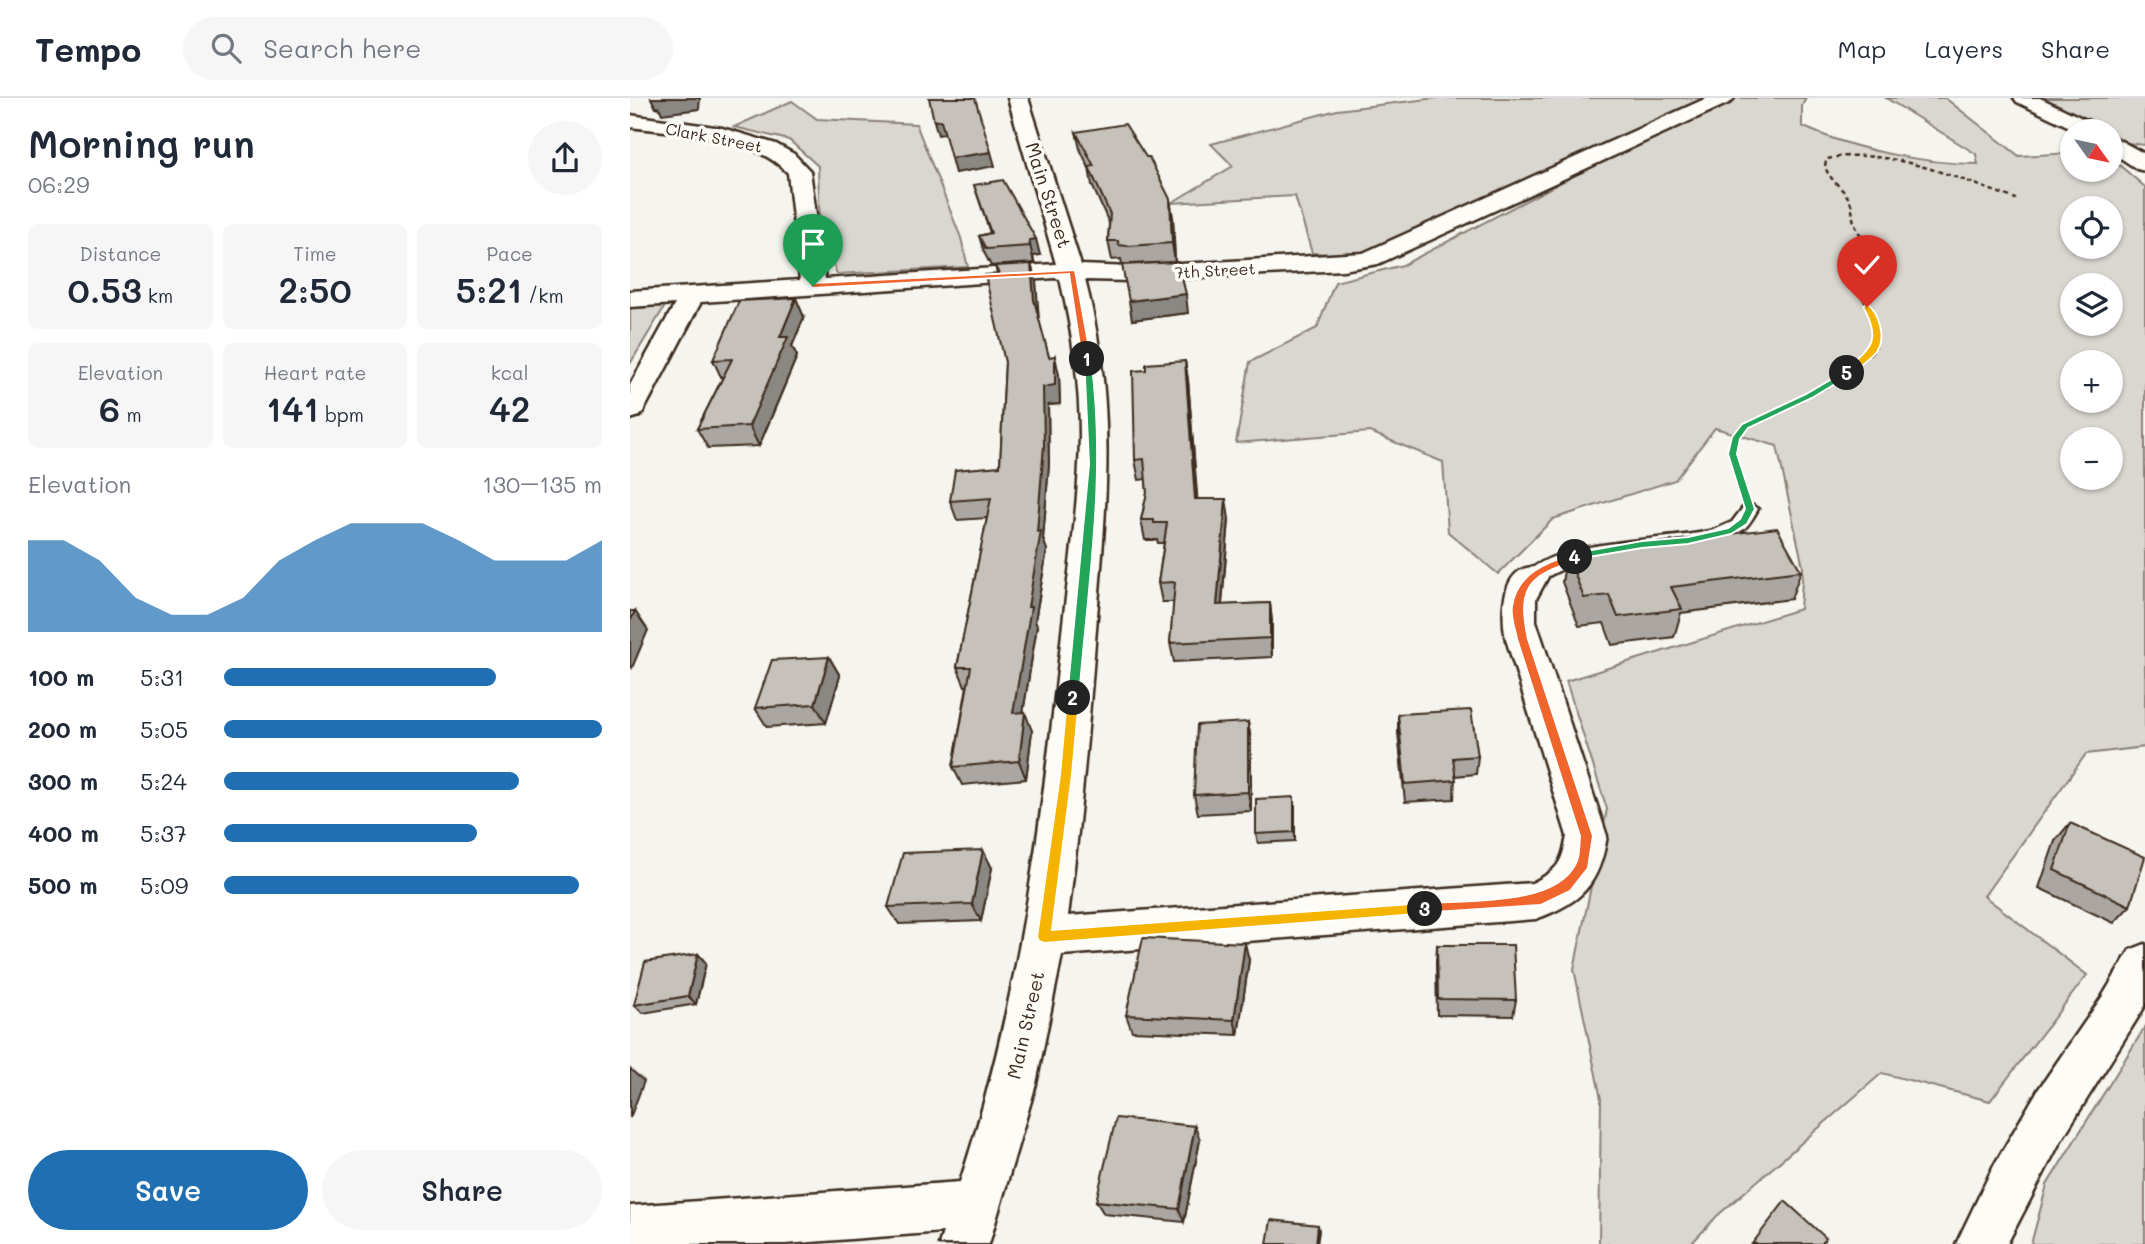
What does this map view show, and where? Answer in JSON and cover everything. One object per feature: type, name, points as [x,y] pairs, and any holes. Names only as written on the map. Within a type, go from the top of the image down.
[{"type":"street","name":"Main Street","points":[[970,1224],[1026,1032],[1044,937],[1066,775],[1094,464],[1093,404],[1073,272],[1018,98]]},
{"type":"street","name":"7th Street","points":[[630,299],[813,286],[1073,272],[1131,274],[1343,263],[1369,259],[1724,98]]},
{"type":"street","points":[[2024,98],[2069,119]]},
{"type":"street","name":"Clark Street","points":[[630,121],[756,142],[792,160],[799,171],[813,286]]},
{"type":"street","points":[[2123,150],[2145,164]]},
{"type":"street","points":[[630,410],[693,295]]},
{"type":"street","points":[[1044,937],[1536,901],[1565,887],[1583,864],[1587,836],[1522,639],[1516,608],[1522,590],[1532,576]]},
{"type":"street","points":[[1981,1244],[2011,1179],[2066,1089],[2125,1003],[2145,964]]},
{"type":"street","points":[[630,1231],[970,1224]]},
{"type":"lane","points":[[1532,576],[1551,564],[1595,551],[1688,541],[1731,531],[1744,522],[1750,509]]},
{"type":"path","points":[[1750,509],[1733,454],[1735,439],[1745,426],[1809,396],[1854,368],[1874,350],[1877,342],[1876,323],[1862,294],[1861,279],[1870,261],[1870,251],[1853,222],[1851,202],[1842,187],[1825,171],[1824,164],[1827,159],[1848,154],[1889,160],[2016,199]]},
{"type":"shaded area","points":[[1436,98],[1806,98],[1802,106],[1802,126],[1821,134],[1888,154],[1978,164],[1976,154],[1886,98],[1945,98],[2019,156],[2060,154],[2060,182],[2123,182],[2123,168],[2145,187],[2145,747],[2086,754],[1984,896],[2087,975],[1990,1101],[1882,1073],[1717,1216],[1691,1244],[1599,1244],[1601,1099],[1574,969],[1607,809],[1566,681],[1800,609],[1803,567],[1777,446],[1715,428],[1675,480],[1553,519],[1498,574],[1448,532],[1443,462],[1370,432],[1236,443],[1250,362],[1317,328],[1335,282],[1403,265],[1611,156],[1464,209],[1356,256],[1312,253],[1295,196],[1171,203],[1233,166],[1211,144],[1337,110]]},
{"type":"shaded area","points":[[2036,98],[2145,98],[2145,145],[2123,141],[2123,119],[2083,119]]},
{"type":"shaded area","points":[[792,101],[817,119],[916,124],[961,238],[968,267],[837,274],[820,229],[818,166],[789,140],[734,127]]},
{"type":"shaded area","points":[[665,306],[630,364],[630,308]]},
{"type":"shaded area","points":[[2145,1027],[2145,1244],[2031,1244],[2047,1185]]},
{"type":"building","points":[[929,98],[975,98],[991,152],[951,158],[941,120],[934,121]]},
{"type":"building","points":[[1125,124],[1146,157],[1149,157],[1170,199],[1172,243],[1128,246],[1119,245],[1118,241],[1108,241],[1110,214],[1089,167],[1094,166],[1076,132]]},
{"type":"building","points":[[1003,180],[1036,239],[1029,240],[1030,246],[986,249],[979,236],[991,233],[974,185]]},
{"type":"building","points":[[1178,262],[1186,294],[1129,301],[1122,265]]},
{"type":"building","points":[[1031,264],[1034,300],[1049,357],[1055,356],[1055,385],[1043,387],[1044,445],[1037,532],[1041,531],[1013,713],[1025,712],[1019,761],[953,767],[971,667],[957,667],[991,498],[950,501],[955,470],[1000,466],[1005,362],[985,275],[999,274],[995,266]]},
{"type":"building","points":[[796,298],[780,337],[788,337],[749,426],[697,429],[732,359],[713,360],[739,301]]},
{"type":"building","points":[[1185,361],[1195,499],[1226,499],[1217,605],[1270,603],[1270,638],[1170,643],[1175,582],[1158,583],[1167,523],[1141,520],[1147,493],[1144,459],[1135,460],[1133,371],[1146,370],[1146,364]]},
{"type":"building","points":[[1777,528],[1801,571],[1671,587],[1682,609],[1618,617],[1609,595],[1584,598],[1567,554]]},
{"type":"building","points":[[829,657],[815,704],[755,708],[772,660]]},
{"type":"building","points":[[1471,710],[1478,756],[1453,758],[1456,780],[1405,784],[1398,714]]},
{"type":"building","points":[[1248,722],[1248,792],[1194,795],[1197,725]]},
{"type":"building","points":[[1294,797],[1294,832],[1256,834],[1256,799]]},
{"type":"building","points":[[2070,823],[2145,857],[2130,906],[2054,870]]},
{"type":"building","points":[[983,850],[972,904],[888,907],[903,853]]},
{"type":"building","points":[[1143,938],[1245,943],[1234,1020],[1126,1015]]},
{"type":"building","points":[[1437,945],[1513,945],[1516,1000],[1438,999]]},
{"type":"building","points":[[698,954],[688,996],[634,1005],[645,962]]},
{"type":"building","points":[[1116,1118],[1195,1126],[1179,1209],[1096,1201]]},
{"type":"building","points":[[1785,1201],[1826,1238],[1821,1244],[1752,1244]]},
{"type":"building","points":[[1271,1220],[1318,1225],[1316,1244],[1267,1244]]},
{"type":"route","points":[[813,286],[1073,272],[1093,404],[1094,464],[1066,775],[1044,937],[1536,901],[1565,887],[1583,864],[1587,836],[1549,714],[1522,639],[1516,608],[1522,590],[1532,576],[1551,564],[1595,551],[1688,541],[1731,531],[1744,522],[1750,509],[1733,454],[1735,439],[1745,426],[1830,385],[1874,350],[1877,342],[1876,323],[1867,307]]}]
